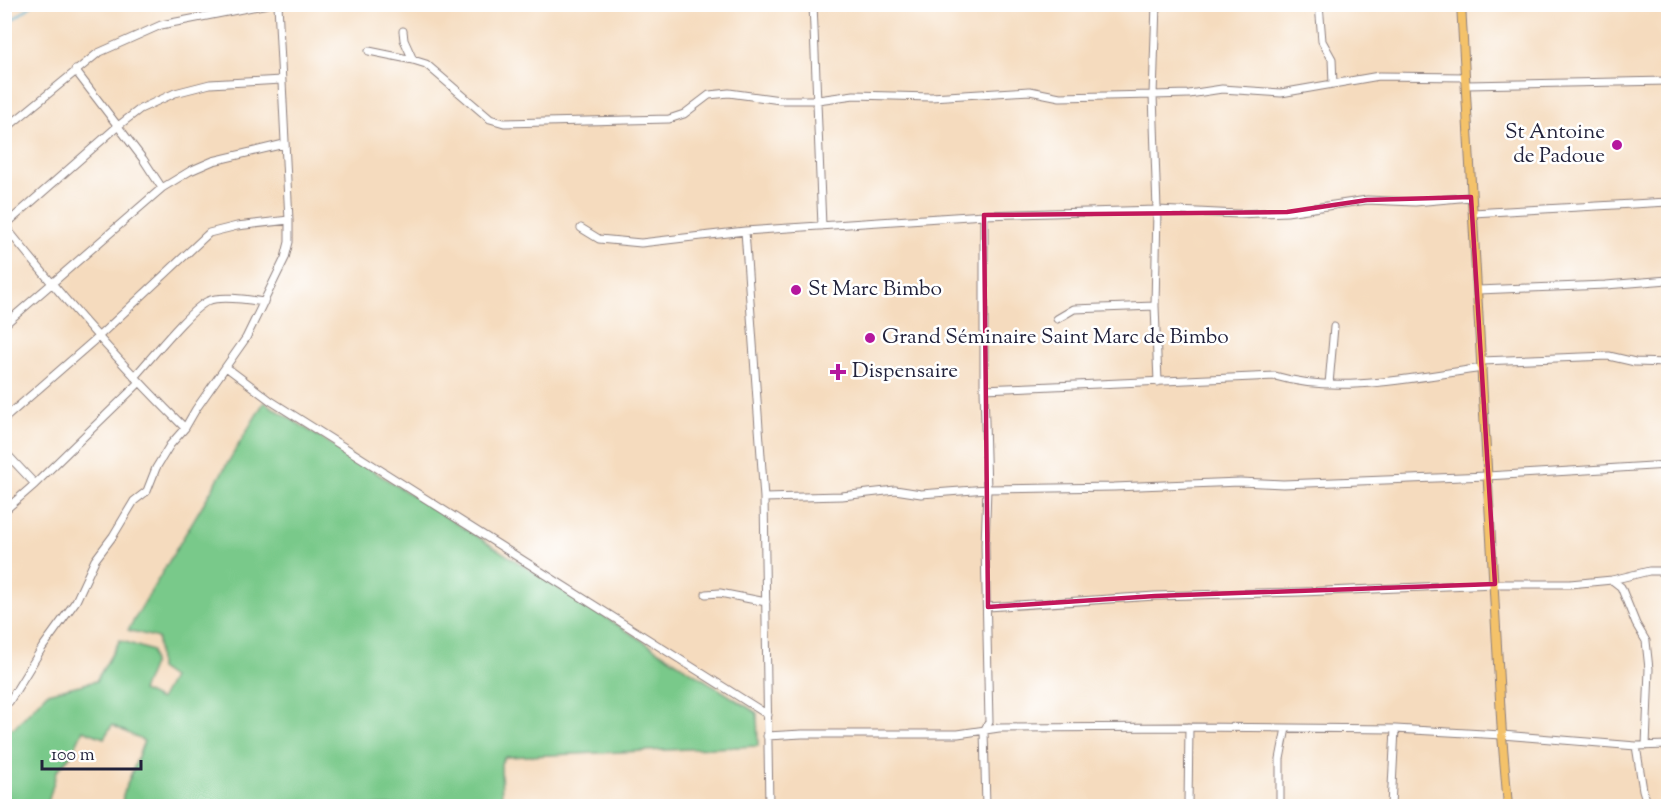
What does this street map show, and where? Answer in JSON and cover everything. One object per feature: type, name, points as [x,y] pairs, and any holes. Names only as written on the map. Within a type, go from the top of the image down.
[{"type":"main road","points":[[1461,4],[1508,807]]},
{"type":"street","points":[[4,130],[98,52],[161,25],[268,4]]},
{"type":"street","points":[[9,702],[42,648],[76,601],[95,560],[134,501],[147,490],[156,468],[170,445],[185,428],[246,338],[285,258],[289,242],[289,220],[278,4]]},
{"type":"street","points":[[813,4],[822,226]]},
{"type":"street","points":[[1156,4],[1155,306],[1158,382]]},
{"type":"street","points":[[1319,4],[1322,41],[1332,59],[1333,84]]},
{"type":"street","points":[[403,31],[404,40],[413,60]]},
{"type":"street","points":[[369,51],[426,64],[490,119],[504,123],[669,119],[684,114],[709,95],[729,93],[780,100],[818,100],[854,95],[931,97],[1030,91],[1060,97],[1189,94],[1222,89],[1281,93],[1379,76],[1465,81],[1668,81]]},
{"type":"street","points":[[75,70],[162,188]]},
{"type":"street","points":[[185,428],[98,337],[51,284],[5,226],[140,109],[175,93],[210,84],[281,80]]},
{"type":"street","points":[[4,325],[162,188],[190,171],[213,161],[284,144]]},
{"type":"street","points":[[581,228],[599,239],[641,243],[745,231],[984,215],[1157,210],[1238,214],[1277,213],[1368,200],[1415,202],[1472,197]]},
{"type":"street","points":[[1473,213],[1668,202]]},
{"type":"street","points":[[984,215],[984,389],[987,489],[985,546],[989,722],[984,731],[986,807]]},
{"type":"street","points":[[4,419],[98,337],[209,233],[237,226],[289,220]]},
{"type":"street","points":[[745,231],[764,498],[769,807]]},
{"type":"street","points":[[1478,290],[1668,280]]},
{"type":"street","points":[[4,511],[35,484],[137,380],[197,308],[210,300],[230,298],[264,302]]},
{"type":"street","points":[[1057,319],[1074,309],[1155,306]]},
{"type":"street","points":[[1329,384],[1334,327]]},
{"type":"street","points":[[984,389],[1275,376],[1294,382],[1329,384],[1385,381],[1481,364],[1609,356],[1635,362],[1668,363]]},
{"type":"street","points":[[226,367],[271,401],[768,715]]},
{"type":"street","points":[[271,401],[279,411]]},
{"type":"street","points":[[4,451],[35,484]]},
{"type":"street","points":[[764,498],[842,496],[896,490],[921,494],[987,489],[1240,482],[1283,484],[1487,476],[1668,465]]},
{"type":"street","points":[[988,607],[1155,596],[1495,584],[1570,584],[1612,580],[1649,571],[1668,572]]},
{"type":"street","points":[[1612,580],[1621,587],[1636,624],[1646,641],[1649,669],[1646,746]]},
{"type":"street","points":[[706,594],[720,593],[766,602]]},
{"type":"street","points":[[1188,807],[1189,727]]},
{"type":"street","points":[[767,736],[958,734],[999,728],[1395,729],[1502,735],[1636,747],[1668,745]]},
{"type":"street","points":[[1280,807],[1280,759],[1286,728]]},
{"type":"street","points":[[1391,807],[1395,729]]},
{"type":"street","points":[[1636,747],[1642,790],[1648,807]]},
{"type":"highlighted area","points":[[1471,197],[1495,584],[1155,596],[988,607],[984,215],[1287,212],[1367,200]]},
{"type":"green space","points":[[264,402],[757,713],[758,746],[505,757],[501,763],[502,806],[122,806],[123,795],[144,741],[112,725],[104,738],[83,730],[72,754],[57,771],[47,806],[36,806],[28,802],[25,806],[5,806],[5,730],[15,727],[47,693],[96,681],[120,640],[152,651],[153,664],[142,691],[160,700],[172,678],[159,669],[158,638],[128,630]]},
{"type":"waterway","points":[[4,26],[34,4]]},
{"type":"place","name":"St Antoine de Padoue","points":[[1617,145]]},
{"type":"place","name":"St Marc Bimbo","points":[[796,290]]},
{"type":"place","name":"Grand Séminaire Saint Marc de Bimbo","points":[[870,338]]},
{"type":"place","name":"Dispensaire","points":[[838,372]]}]
